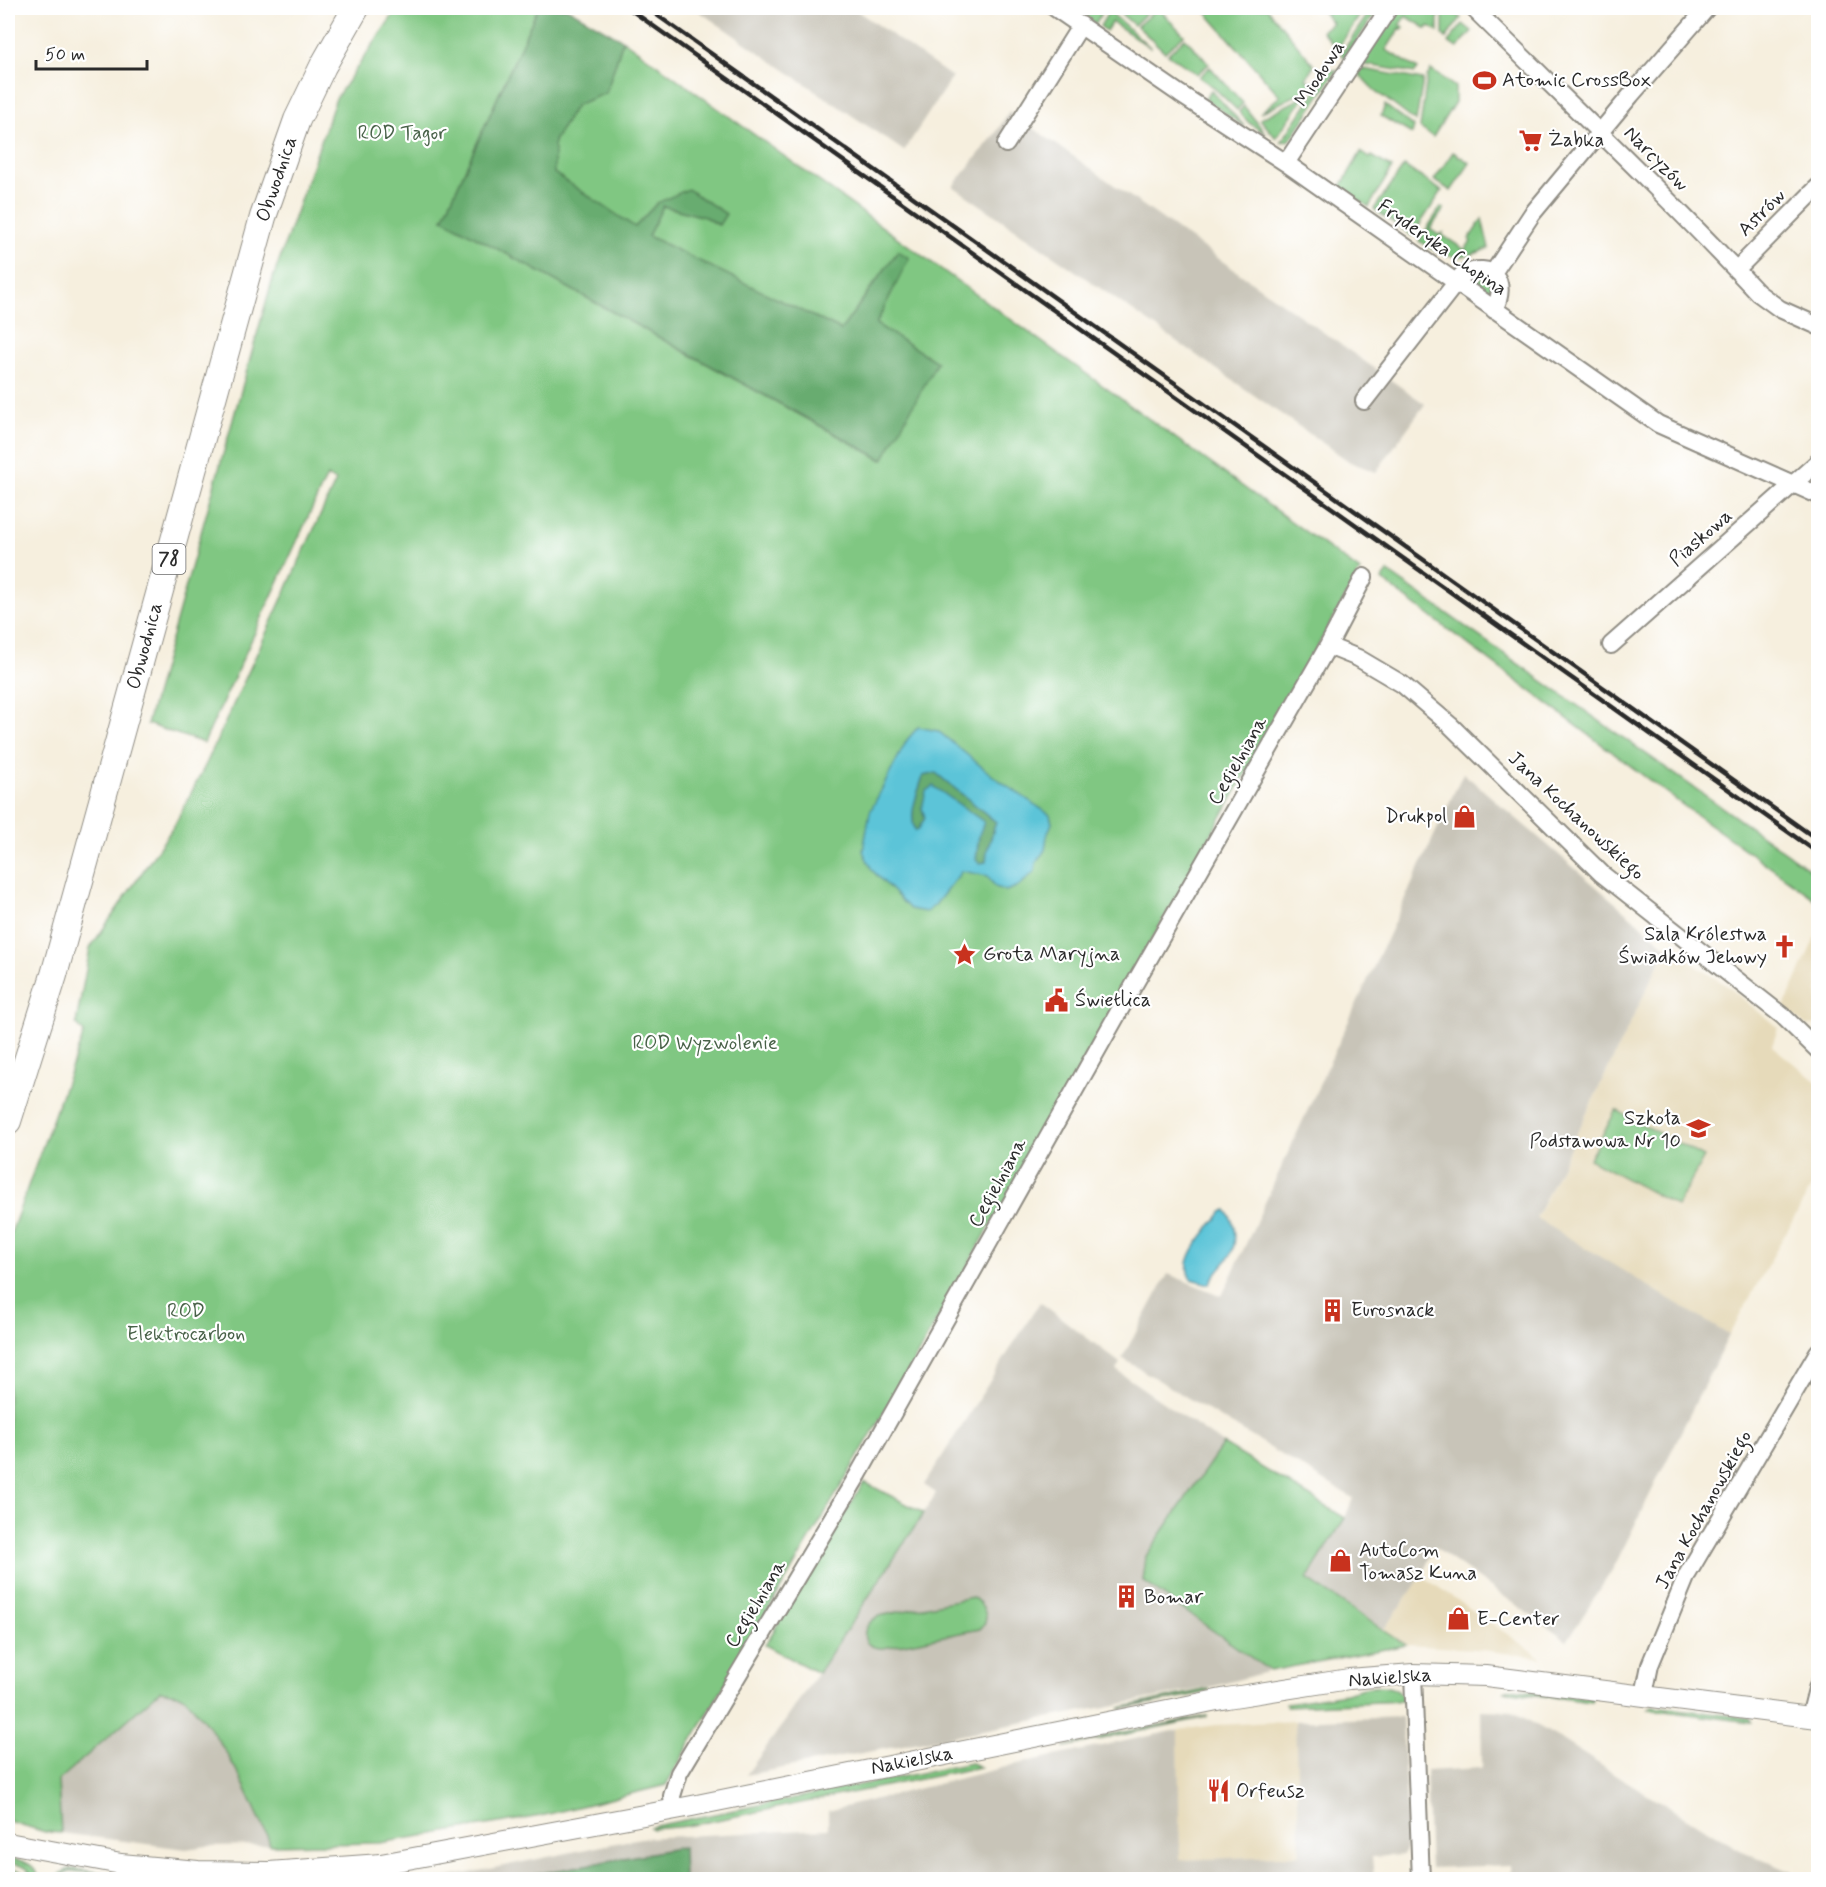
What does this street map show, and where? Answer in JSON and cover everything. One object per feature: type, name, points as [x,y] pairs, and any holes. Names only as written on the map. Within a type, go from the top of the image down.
[{"type":"main road","name":"Obwodnica","points":[[8,1121],[54,975],[263,217],[297,120],[323,66],[356,8]]},
{"type":"street","name":"Miodowa","points":[[1286,164],[1389,8]]},
{"type":"street","name":"Narcyzów","points":[[1473,8],[1600,132],[1758,294],[1780,309],[1818,326]]},
{"type":"street","points":[[1493,273],[1532,214],[1707,8]]},
{"type":"street","name":"Fryderyka Chopina","points":[[1062,10],[1658,424],[1818,495]]},
{"type":"street","points":[[1006,144],[1081,25]]},
{"type":"street","name":"Astrów","points":[[1736,270],[1818,187]]},
{"type":"street","points":[[1364,401],[1462,275],[1472,270],[1485,270],[1493,273],[1501,288],[1500,300],[1494,310]]},
{"type":"street","name":"Piaskowa","points":[[1611,645],[1818,462]]},
{"type":"street","name":"Cegielniana","points":[[673,1809],[672,1796],[679,1773],[858,1475],[1328,646],[1364,578]]},
{"type":"street","name":"Jana Kochanowskiego","points":[[1328,646],[1358,658],[1402,684],[1450,725],[1602,874],[1784,1017],[1818,1050]]},
{"type":"street","name":"Jana Kochanowskiego","points":[[1644,1695],[1650,1665],[1687,1575],[1818,1352]]},
{"type":"street","points":[[1413,1674],[1421,1880]]},
{"type":"street","name":"Nakielska","points":[[8,1843],[121,1864],[208,1871],[382,1872],[673,1809],[1219,1700],[1349,1679],[1413,1674],[1486,1676],[1814,1717]]},
{"type":"street","points":[[1814,1717],[1818,1685]]},
{"type":"shaded area","points":[[694,8],[853,8],[952,77],[904,151]]},
{"type":"shaded area","points":[[1009,111],[1425,404],[1376,472],[1350,462],[953,186],[996,133]]},
{"type":"shaded area","points":[[1463,773],[1667,947],[1536,1218],[1729,1335],[1614,1567],[1567,1641],[1434,1547],[1422,1576],[1384,1629],[1307,1579],[1345,1518],[1353,1498],[1122,1358],[1168,1274],[1222,1296]]},
{"type":"shaded area","points":[[1818,931],[1818,1024],[1806,1026],[1784,1007]]},
{"type":"shaded area","name":"Szkoła Podstawowa Nr 10","points":[[1667,947],[1729,987],[1778,1028],[1772,1046],[1818,1083],[1818,1175],[1729,1335],[1536,1219]]},
{"type":"shaded area","points":[[1040,1302],[1120,1363],[1116,1370],[1223,1444],[1146,1556],[1143,1581],[1270,1671],[1211,1687],[746,1775],[788,1717],[924,1513],[936,1493],[924,1485]]},
{"type":"shaded area","points":[[1422,1576],[1542,1658],[1474,1649],[1406,1645],[1384,1629]]},
{"type":"shaded area","points":[[160,1691],[184,1697],[216,1736],[241,1776],[267,1833],[270,1845],[207,1846],[186,1849],[61,1833],[58,1782]]},
{"type":"shaded area","points":[[1481,1710],[1512,1711],[1740,1850],[1792,1872],[1787,1880],[1512,1880],[1511,1865],[1430,1868],[1426,1771],[1482,1768]]},
{"type":"shaded area","points":[[1402,1717],[1408,1844],[1403,1855],[1372,1857],[1374,1879],[435,1880],[641,1838],[828,1829],[828,1811],[1030,1761],[1178,1730],[1180,1860],[1300,1855],[1295,1721]]},
{"type":"shaded area","points":[[1295,1721],[1301,1855],[1180,1860],[1178,1730],[1217,1725]]},
{"type":"green space","name":"ROD Wyzwolenie","points":[[398,8],[538,8],[443,219],[882,460],[876,324],[909,258],[898,251],[841,330],[648,236],[663,206],[705,217],[718,225],[725,214],[657,203],[635,227],[554,173],[554,141],[576,105],[606,93],[623,40],[1360,571],[914,1361],[666,1785],[541,1816],[380,1843],[270,1845],[242,1780],[216,1737],[184,1697],[160,1691],[58,1781],[61,1833],[45,1832],[8,1821],[8,1241],[84,1033],[76,1023],[90,948],[174,826],[206,764],[336,481],[327,476],[204,743],[147,724],[272,281],[336,98]]},
{"type":"green space","points":[[538,8],[567,8],[623,40],[606,93],[576,105],[554,141],[554,173],[635,227],[657,203],[688,189],[726,214],[719,225],[705,217],[663,206],[648,236],[841,330],[898,251],[909,258],[876,324],[937,362],[883,460],[443,219]]},
{"type":"green space","points":[[1076,8],[1105,8],[1095,24]]},
{"type":"green space","points":[[1114,8],[1152,8],[1134,25]]},
{"type":"green space","points":[[1158,8],[1184,35],[1165,52],[1137,26]]},
{"type":"green space","points":[[1202,8],[1267,8],[1314,65],[1306,79],[1314,84],[1311,88],[1260,113],[1280,96]]},
{"type":"green space","points":[[1320,8],[1365,8],[1337,49],[1322,31],[1332,23]]},
{"type":"green space","points":[[1372,8],[1379,8],[1345,58],[1341,54]]},
{"type":"green space","points":[[1397,8],[1438,8],[1438,32],[1429,26],[1427,29],[1406,16],[1400,24],[1404,27],[1400,28],[1386,50],[1418,69],[1415,73],[1361,64]]},
{"type":"green space","points":[[1443,8],[1447,8],[1461,18],[1446,38],[1443,35]]},
{"type":"green space","points":[[1109,11],[1151,48],[1112,22],[1106,31],[1100,26]]},
{"type":"green space","points":[[1463,24],[1472,31],[1457,48],[1448,42]]},
{"type":"green space","points":[[1185,38],[1209,64],[1197,74],[1168,54]]},
{"type":"green space","points":[[1210,67],[1243,103],[1237,110],[1199,77]]},
{"type":"green space","points":[[1359,68],[1423,80],[1416,122],[1373,89],[1357,72]]},
{"type":"green space","points":[[1330,70],[1337,70],[1290,140],[1281,142]]},
{"type":"green space","points":[[1431,70],[1455,87],[1455,102],[1433,137],[1420,128],[1427,77]]},
{"type":"green space","points":[[1211,90],[1245,127],[1205,99]]},
{"type":"green space","points":[[1305,96],[1276,138],[1260,119]]},
{"type":"green space","points":[[1385,105],[1414,127],[1412,134],[1381,116]]},
{"type":"green space","points":[[1244,106],[1266,134],[1249,123],[1239,112]]},
{"type":"green space","points":[[1361,152],[1392,168],[1369,207],[1340,188]]},
{"type":"green space","points":[[1453,152],[1470,163],[1451,191],[1434,180]]},
{"type":"green space","points":[[1404,166],[1442,191],[1412,236],[1374,209]]},
{"type":"green space","points":[[1441,207],[1444,209],[1430,229],[1439,235],[1443,233],[1442,235],[1465,250],[1482,219],[1489,248],[1470,255],[1454,257],[1438,252],[1420,242]]},
{"type":"green space","points":[[1484,278],[1490,280],[1492,286],[1490,292],[1484,294],[1478,292],[1476,286],[1478,280]]},
{"type":"green space","points":[[1388,572],[1818,875],[1818,901],[1688,809],[1382,580]]},
{"type":"green space","points":[[936,773],[996,822],[987,851],[987,862],[979,863],[976,860],[979,835],[922,808],[925,818],[918,830],[915,830],[913,810],[923,776]]},
{"type":"green space","points":[[1616,1110],[1704,1157],[1677,1206],[1589,1159]]},
{"type":"green space","points":[[1223,1444],[1345,1518],[1307,1579],[1406,1645],[1270,1671],[1143,1581],[1146,1556]]},
{"type":"green space","points":[[864,1482],[924,1513],[818,1673],[765,1645]]},
{"type":"green space","points":[[972,1597],[983,1607],[986,1616],[984,1625],[980,1629],[883,1648],[869,1645],[864,1636],[868,1625],[879,1616]]},
{"type":"green space","points":[[1382,1686],[1398,1692],[1403,1701],[1287,1706],[1286,1703],[1339,1695]]},
{"type":"green space","points":[[1209,1689],[1208,1692],[1120,1708]]},
{"type":"green space","points":[[1511,1689],[1592,1698],[1592,1702],[1504,1691]]},
{"type":"green space","points":[[1652,1706],[1750,1718],[1751,1722],[1649,1709]]},
{"type":"green space","points":[[1207,1717],[1064,1747],[1109,1735]]},
{"type":"green space","points":[[971,1763],[980,1767],[687,1826],[652,1829],[650,1827]]},
{"type":"green space","points":[[683,1847],[684,1879],[511,1879]]},
{"type":"green space","points":[[8,1858],[32,1866],[39,1879],[32,1879],[29,1871],[24,1867],[8,1863]]},
{"type":"green space","points":[[8,1869],[23,1872],[25,1879],[8,1879]]},
{"type":"green space","points":[[69,1869],[158,1879],[70,1871],[58,1879],[61,1873]]},
{"type":"water","points":[[918,727],[938,731],[993,776],[1050,815],[1052,823],[1045,850],[1036,863],[1035,871],[1019,886],[1006,891],[995,887],[988,876],[962,871],[935,905],[926,912],[910,909],[872,870],[863,851],[870,812],[907,740]],"holes":[[[936,773],[996,822],[986,862],[979,863],[976,860],[979,835],[984,822],[933,786],[926,791],[922,808],[925,818],[918,830],[915,830],[913,810],[923,776]]]},
{"type":"water","points":[[1226,1210],[1230,1215],[1235,1235],[1231,1255],[1209,1284],[1191,1279],[1188,1262],[1191,1253],[1203,1235]]},
{"type":"railway","points":[[628,8],[1818,853]]},
{"type":"railway","points":[[647,8],[1818,840]]},
{"type":"place","name":"Atomic CrossBox","points":[[1484,80]]},
{"type":"place","name":"Żabka","points":[[1530,140]]},
{"type":"place","name":"Drukpol","points":[[1465,816]]},
{"type":"place","name":"Sala Królestwa Świadków Jehowy","points":[[1785,946]]},
{"type":"place","name":"Grota Maryjna","points":[[965,954]]},
{"type":"place","name":"Świetlica","points":[[1057,1000]]},
{"type":"place","name":"Szkoła Podstawowa Nr 10","points":[[1699,1129]]},
{"type":"place","name":"Eurosnack","points":[[1333,1310]]},
{"type":"place","name":"AutoCom Tomasz Kuna","points":[[1341,1561]]},
{"type":"place","name":"Bomar","points":[[1126,1597]]},
{"type":"place","name":"E-Center","points":[[1459,1619]]},
{"type":"place","name":"Orfeusz","points":[[1218,1791]]},
{"type":"park label","name":"ROD Tagor","points":[[402,133]]},
{"type":"park label","name":"ROD Elektrocarbon","points":[[186,1322]]}]
